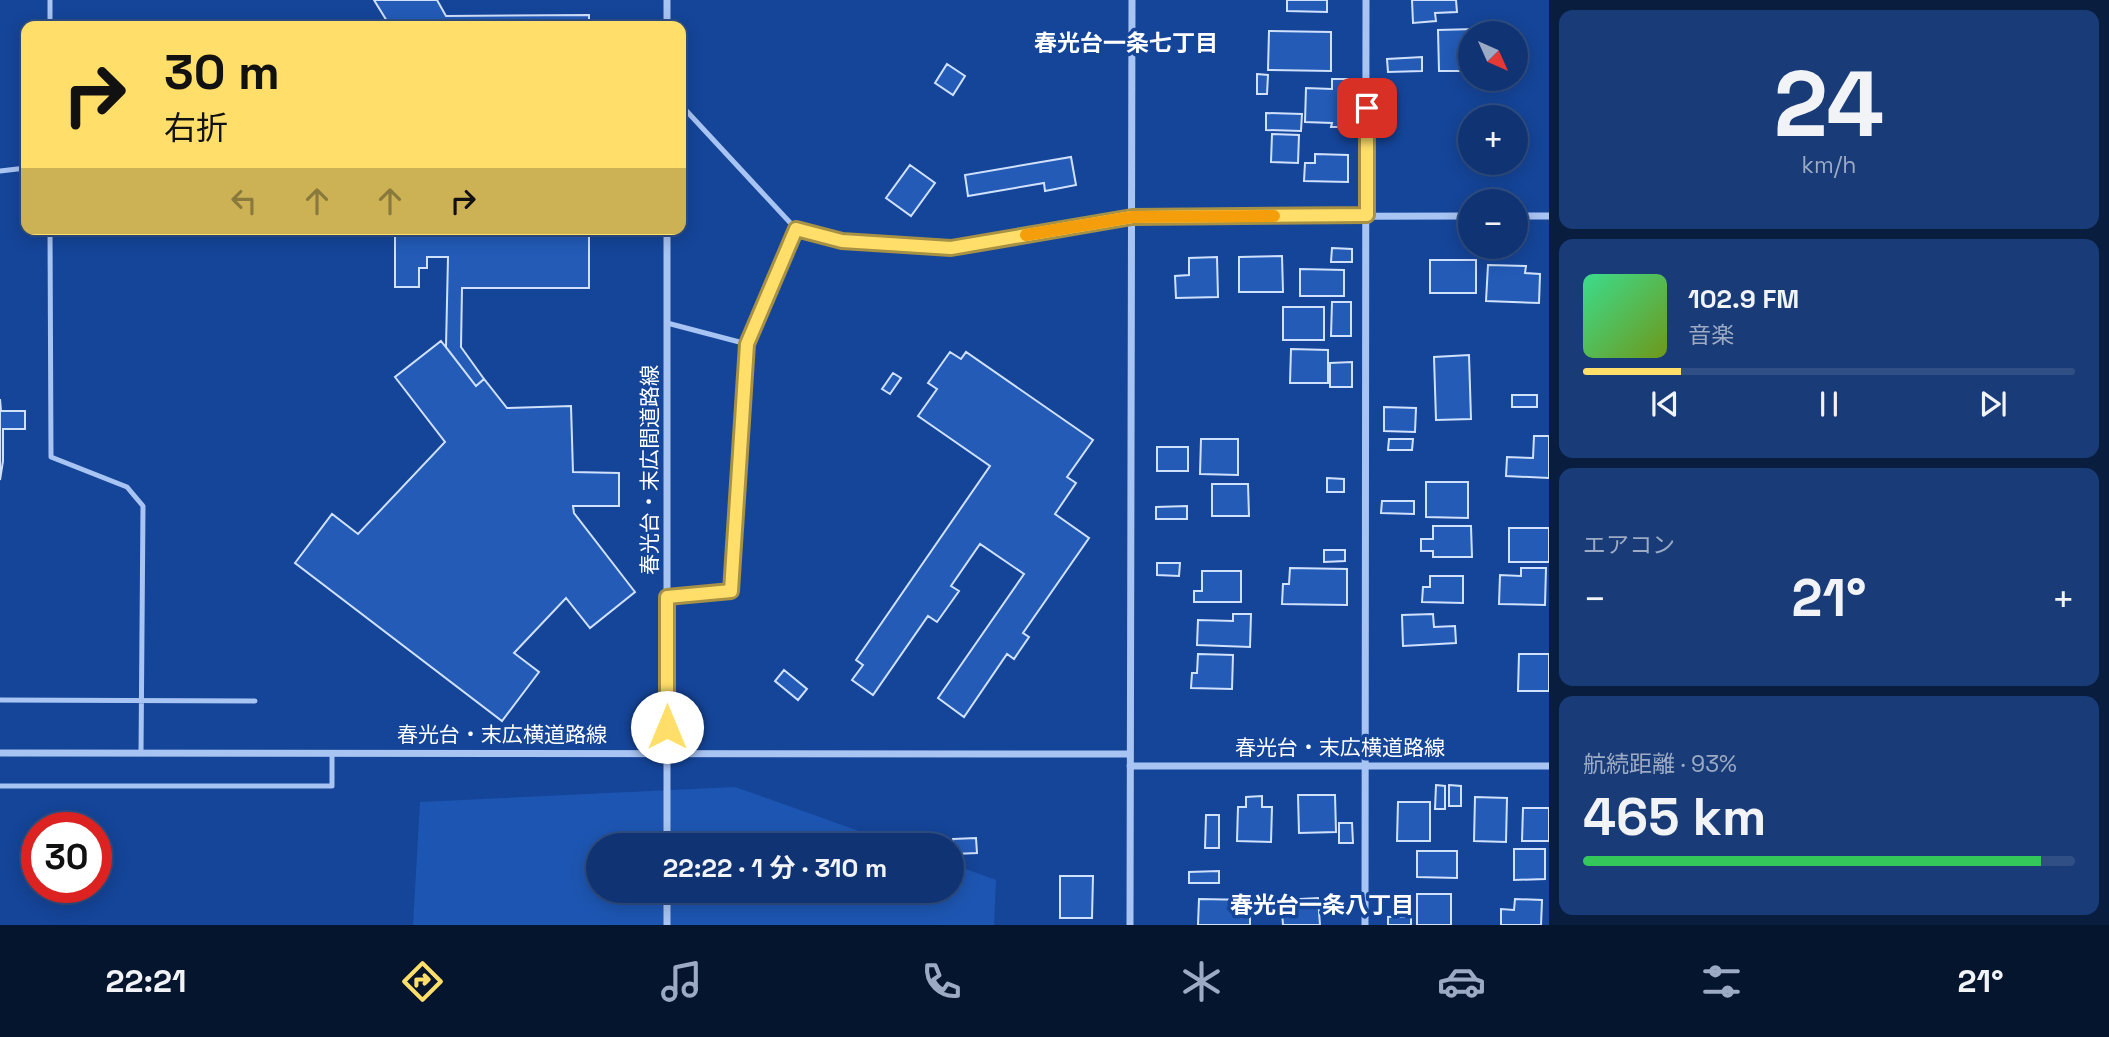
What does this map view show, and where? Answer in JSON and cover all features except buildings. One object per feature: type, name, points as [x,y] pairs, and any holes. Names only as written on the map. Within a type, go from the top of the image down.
[{"type":"street","points":[[667,0],[667,21]]},
{"type":"street","points":[[1130,925],[1132,0]]},
{"type":"street","points":[[1365,925],[1366,0]]},
{"type":"street","points":[[1132,217],[1458,216]]},
{"type":"street","points":[[1528,216],[1549,216]]},
{"type":"street","name":"春光台・末広間道路線","points":[[667,235],[667,833]]},
{"type":"street","name":"春光台・末広横道路線","points":[[0,753],[1130,754]]},
{"type":"street","name":"春光台・末広横道路線","points":[[1130,766],[1549,766]]},
{"type":"street","points":[[667,903],[667,925]]},
{"type":"lane","points":[[50,0],[50,21]]},
{"type":"lane","points":[[686,110],[796,229],[842,241],[951,248],[1132,217]]},
{"type":"lane","points":[[0,171],[21,169]]},
{"type":"lane","points":[[667,597],[731,591],[747,344],[796,229]]},
{"type":"lane","points":[[50,235],[51,457],[127,487],[143,506],[141,753]]},
{"type":"lane","points":[[667,323],[747,344]]},
{"type":"lane","points":[[0,700],[254,701]]},
{"type":"lane","points":[[0,786],[332,786],[332,753]]},
{"type":"shaded area","points":[[735,787],[864,833],[586,833],[586,903],[964,903],[964,868],[996,880],[994,925],[413,925],[420,802]]},
{"type":"slow traffic","points":[[1026,235],[1132,217],[1274,216]]},
{"type":"district","name":"春光台一条七丁目","points":[[1126,43]]},
{"type":"district","name":"春光台一条八丁目","points":[[1322,905]]},
{"type":"route","points":[[667,727],[667,597],[731,591],[747,344],[796,229],[842,241],[951,248],[1132,217],[1367,215],[1367,108]]}]
